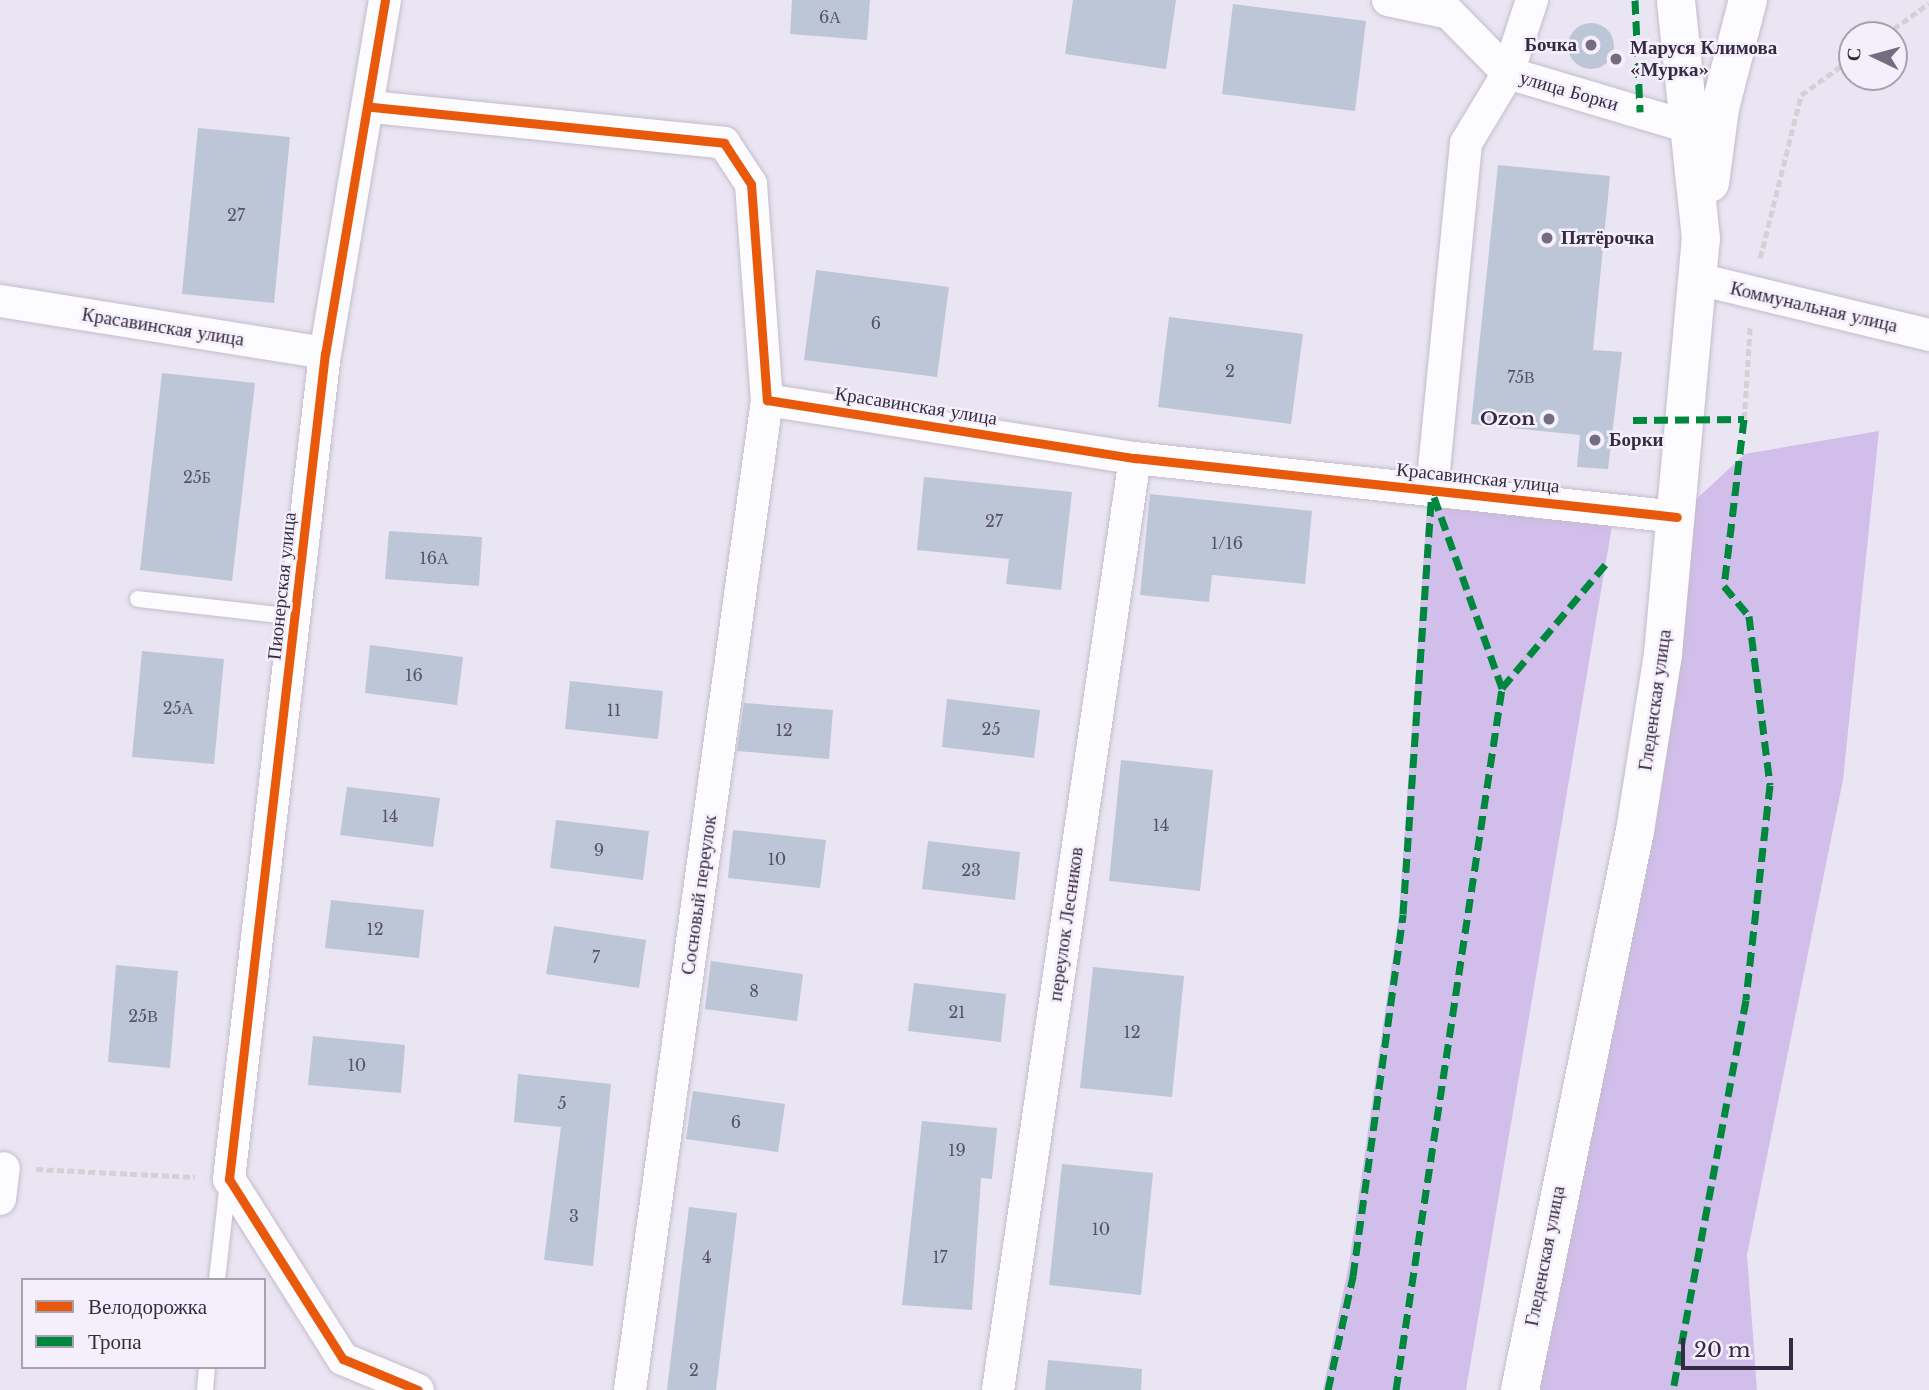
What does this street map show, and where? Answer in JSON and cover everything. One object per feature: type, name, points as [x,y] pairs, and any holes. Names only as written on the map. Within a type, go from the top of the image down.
[{"type":"main road","name":"Гледенская улица","points":[[1520,1390],[1635,831],[1677,517],[1701,239],[1676,0]]},
{"type":"main road","points":[[1701,239],[1720,108],[1748,0]]},
{"type":"street","name":"Пионерская улица","points":[[229,1179],[325,353],[372,107],[385,0]]},
{"type":"street","name":"улица Борки","points":[[1388,0],[1443,6],[1508,73],[1689,127]]},
{"type":"street","points":[[1508,73],[1518,0]]},
{"type":"street","points":[[1432,490],[1466,143],[1508,73],[1532,0]]},
{"type":"street","points":[[372,107],[724,143],[751,184],[767,400]]},
{"type":"street","name":"Коммунальная улица","points":[[1699,279],[1929,335]]},
{"type":"street","name":"Красавинская улица","points":[[0,301],[325,353]]},
{"type":"street","name":"Красавинская улица","points":[[767,400],[1135,458],[1677,517]]},
{"type":"street","name":"Сосновый переулок","points":[[630,1390],[767,400]]},
{"type":"street","name":"переулок Лесников","points":[[998,1390],[1135,458]]},
{"type":"street","points":[[0,1199],[4,1168]]},
{"type":"street","points":[[229,1179],[343,1359],[418,1390]]},
{"type":"lane","points":[[138,599],[296,617]]},
{"type":"lane","points":[[217,1278],[229,1179]]},
{"type":"lane","points":[[205,1390],[207,1369]]},
{"type":"path","points":[[1904,21],[1929,3]]},
{"type":"path","points":[[1744,419],[1752,292],[1801,95],[1838,68]]},
{"type":"path","points":[[4,1168],[229,1179]]},
{"type":"shaded area","points":[[1879,431],[1843,780],[1747,1255],[1757,1390],[1520,1390],[1677,517],[1745,454]]},
{"type":"shaded area","points":[[1428,494],[1614,514],[1466,1390],[1323,1390],[1349,1264],[1399,914]]},
{"type":"building","points":[[792,0],[870,0],[867,40],[790,34]]},
{"type":"building","points":[[1073,0],[1176,0],[1166,69],[1065,54]]},
{"type":"building","points":[[1233,4],[1366,21],[1355,111],[1222,94]]},
{"type":"building","name":"Бочка","points":[[1591,23],[1608,29],[1614,46],[1608,63],[1591,69],[1574,63],[1568,46],[1574,29]]},
{"type":"building","points":[[198,128],[290,137],[274,303],[182,294]]},
{"type":"building","points":[[1498,165],[1610,176],[1593,350],[1622,352],[1608,469],[1577,467],[1580,435],[1471,424]]},
{"type":"building","points":[[816,270],[949,287],[937,377],[804,360]]},
{"type":"building","points":[[1169,317],[1303,334],[1291,424],[1158,407]]},
{"type":"building","points":[[162,373],[255,383],[232,581],[140,570]]},
{"type":"building","points":[[924,477],[1072,492],[1061,590],[1006,584],[1009,559],[917,550]]},
{"type":"building","points":[[1150,494],[1312,511],[1305,584],[1212,575],[1209,602],[1140,595]]},
{"type":"building","points":[[389,531],[482,537],[479,586],[385,579]]},
{"type":"building","points":[[370,645],[463,657],[457,705],[365,693]]},
{"type":"building","points":[[142,651],[224,659],[214,764],[132,757]]},
{"type":"building","points":[[570,681],[663,691],[658,739],[565,729]]},
{"type":"building","points":[[947,699],[1040,710],[1034,758],[942,747]]},
{"type":"building","points":[[744,703],[833,710],[829,759],[737,751]]},
{"type":"building","points":[[1121,760],[1213,770],[1200,891],[1109,881]]},
{"type":"building","points":[[347,787],[440,798],[433,847],[340,835]]},
{"type":"building","points":[[556,820],[649,831],[643,880],[550,868]]},
{"type":"building","points":[[733,830],[826,840],[820,888],[728,878]]},
{"type":"building","points":[[928,841],[1020,852],[1015,900],[922,889]]},
{"type":"building","points":[[331,900],[424,910],[419,958],[325,948]]},
{"type":"building","points":[[554,926],[646,940],[639,988],[546,974]]},
{"type":"building","points":[[711,961],[803,974],[797,1021],[705,1009]]},
{"type":"building","points":[[116,965],[178,971],[170,1068],[108,1062]]},
{"type":"building","points":[[1093,967],[1184,976],[1172,1097],[1080,1088]]},
{"type":"building","points":[[914,983],[1006,994],[1001,1042],[908,1031]]},
{"type":"building","points":[[313,1036],[405,1045],[401,1093],[308,1085]]},
{"type":"building","points":[[518,1074],[611,1084],[593,1266],[544,1260],[561,1127],[514,1122]]},
{"type":"building","points":[[693,1091],[785,1104],[778,1152],[686,1139]]},
{"type":"building","points":[[922,1121],[997,1128],[992,1179],[981,1178],[972,1310],[902,1305]]},
{"type":"building","points":[[1062,1164],[1153,1173],[1141,1295],[1049,1285]]},
{"type":"building","points":[[689,1207],[737,1213],[716,1390],[667,1390]]},
{"type":"building","points":[[1048,1360],[1142,1369],[1141,1390],[1045,1390]]},
{"type":"marked path","points":[[1635,0],[1640,112]]},
{"type":"marked path","points":[[1633,420],[1744,419],[1724,586],[1749,616],[1770,785],[1746,1000],[1673,1390]]},
{"type":"marked path","points":[[1328,1390],[1353,1276],[1403,914],[1432,490]]},
{"type":"marked path","points":[[1434,497],[1502,688]]},
{"type":"marked path","points":[[1396,1390],[1502,688],[1609,560]]},
{"type":"cycle path","points":[[385,0],[325,353],[229,1179],[343,1359],[418,1390]]},
{"type":"cycle path","points":[[372,107],[724,143],[751,184],[767,400],[1135,458],[1677,517]]},
{"type":"place","name":"Бочка","points":[[1591,45]]},
{"type":"place","name":"Маруся Климова «Мурка»","points":[[1616,59]]},
{"type":"place","name":"Пятёрочка","points":[[1547,238]]},
{"type":"place","name":"Ozon","points":[[1549,419]]},
{"type":"place","name":"Борки","points":[[1595,440]]}]
